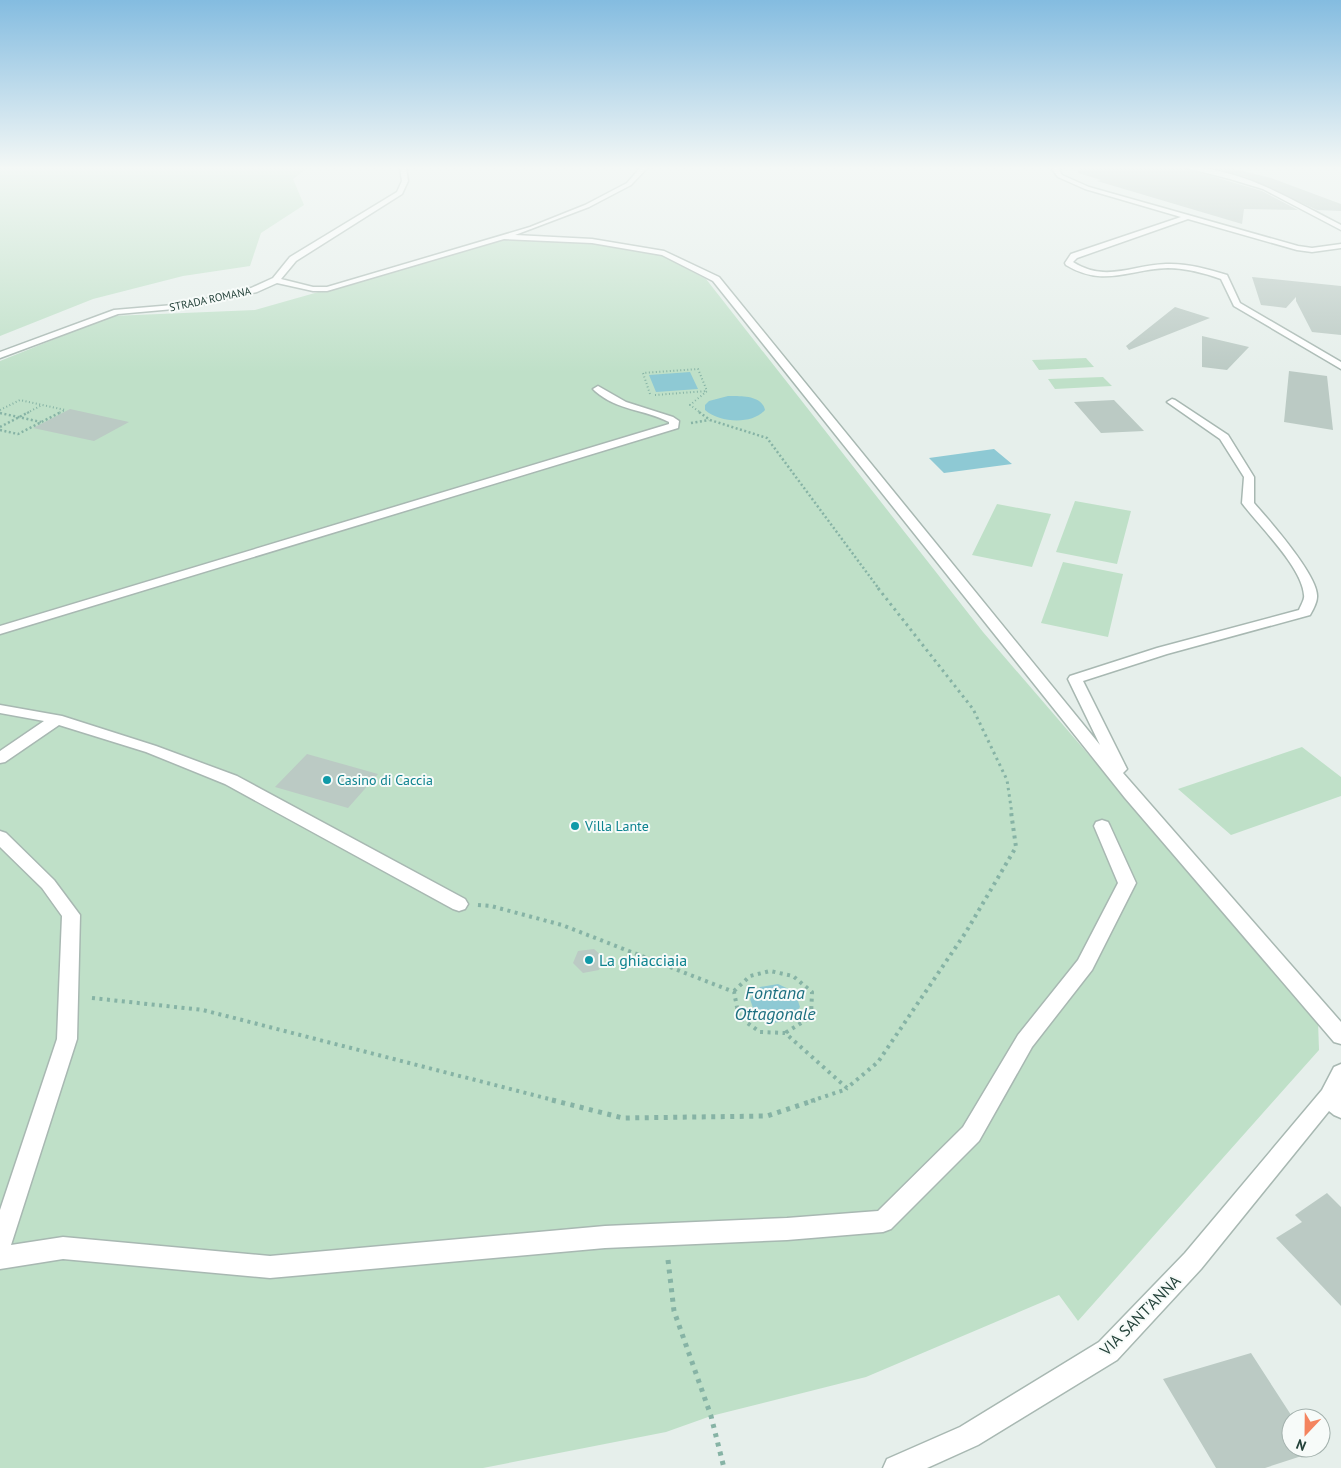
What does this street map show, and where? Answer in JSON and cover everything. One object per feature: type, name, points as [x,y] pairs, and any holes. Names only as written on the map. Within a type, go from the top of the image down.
[{"type":"street","name":"STRADA ROMANA","points":[[0,355],[117,312],[185,306],[254,290],[276,280],[293,259],[332,236]]},
{"type":"street","points":[[276,280],[313,289],[327,288],[510,236]]},
{"type":"street","points":[[1133,236],[1074,256],[1069,263],[1076,269],[1116,276],[1166,266],[1207,271],[1224,277],[1237,304],[1341,366]]},
{"type":"street","points":[[1253,236],[1297,248],[1312,250],[1341,246]]},
{"type":"street","points":[[506,237],[592,241],[664,253],[716,279],[1131,794],[1341,1036]]},
{"type":"street","points":[[0,630],[674,426],[674,421],[665,415],[642,411],[609,399],[598,389]]},
{"type":"street","points":[[1131,794],[1075,679],[1162,651],[1305,612],[1311,596],[1306,580],[1283,545],[1248,503],[1249,478],[1243,465],[1224,437],[1172,402]]},
{"type":"street","points":[[0,709],[57,719],[87,727],[231,780],[459,904]]},
{"type":"street","points":[[0,758],[57,719]]},
{"type":"street","points":[[0,1258],[63,1248],[270,1267],[605,1237],[787,1230],[883,1221],[971,1134],[1025,1041],[1085,965],[1127,882],[1102,826]]},
{"type":"street","points":[[0,838],[48,884],[71,915],[67,1039],[0,1244]]},
{"type":"street","name":"VIA SANT'ANNA","points":[[896,1468],[970,1436],[1108,1351],[1193,1261],[1335,1102],[1341,1073]]},
{"type":"path","points":[[698,370],[707,391],[650,396],[643,373],[698,370]]},
{"type":"path","points":[[68,995],[203,1010],[623,1118],[767,1116],[847,1088],[878,1062],[966,932],[1016,847],[1007,780],[973,709],[889,603],[767,438],[710,420],[690,405],[707,391]]},
{"type":"path","points":[[0,411],[20,400],[65,410],[18,434],[0,428]]},
{"type":"path","points":[[0,428],[42,405]]},
{"type":"path","points":[[0,411],[41,422]]},
{"type":"path","points":[[459,904],[491,906],[562,926],[734,992]]},
{"type":"path","points":[[770,971],[793,976],[812,992],[811,1017],[785,1032],[760,1032],[739,1017],[734,992],[750,976],[770,971]]},
{"type":"path","points":[[785,1032],[847,1088]]},
{"type":"path","points":[[677,1258],[668,1260],[674,1312],[711,1416],[724,1468]]},
{"type":"green space","points":[[0,236],[260,236],[250,266],[183,276],[93,299],[0,336]]},
{"type":"green space","name":"Villa Lante","points":[[505,239],[592,242],[659,254],[706,279],[983,632],[1318,1021],[1319,1050],[1078,1321],[1059,1295],[866,1377],[711,1416],[666,1432],[483,1468],[0,1468],[0,361],[112,316],[255,310]]},
{"type":"green space","points":[[1086,358],[1094,367],[1039,370],[1032,360]]},
{"type":"green space","points":[[1103,377],[1112,386],[1055,389],[1048,379]]},
{"type":"green space","points":[[1075,501],[1131,511],[1117,564],[1056,552]]},
{"type":"green space","points":[[997,504],[1051,514],[1032,567],[972,555]]},
{"type":"green space","points":[[1063,562],[1123,574],[1108,637],[1041,623]]},
{"type":"green space","points":[[1302,747],[1341,777],[1341,796],[1231,835],[1178,789]]},
{"type":"water","points":[[690,372],[698,389],[656,392],[649,375]]},
{"type":"water","points":[[728,396],[750,397],[760,401],[765,410],[752,418],[727,420],[705,410],[705,405],[709,401]]},
{"type":"water","points":[[994,449],[1012,464],[944,473],[929,458]]},
{"type":"water","name":"Fontana Ottagonale","points":[[778,984],[795,992],[800,1007],[791,1020],[772,1023],[755,1014],[750,999],[760,987]]},
{"type":"building","points":[[1252,277],[1341,286],[1341,335],[1312,332],[1296,301],[1296,297],[1286,308],[1261,305]]},
{"type":"building","points":[[1175,307],[1210,318],[1129,350],[1126,346]]},
{"type":"building","points":[[1202,336],[1249,347],[1227,370],[1202,367]]},
{"type":"building","points":[[1289,371],[1327,376],[1333,430],[1284,422]]},
{"type":"building","points":[[1114,400],[1144,431],[1101,433],[1074,402]]},
{"type":"building","points":[[70,409],[129,422],[94,441],[33,428]]},
{"type":"building","name":"Casino di Caccia","points":[[307,754],[378,774],[348,808],[275,787]]},
{"type":"building","name":"La ghiacciaia","points":[[594,949],[604,958],[599,970],[583,973],[573,963],[578,951]]},
{"type":"building","points":[[1327,1193],[1341,1207],[1341,1306],[1276,1238],[1302,1222],[1295,1215]]},
{"type":"building","points":[[1251,1353],[1287,1408],[1281,1408],[1281,1458],[1296,1458],[1265,1468],[1216,1468],[1163,1379]]},
{"type":"place","name":"Casino di Caccia","points":[[327,780]]},
{"type":"place","name":"Villa Lante","points":[[575,826]]},
{"type":"place","name":"La ghiacciaia","points":[[589,960]]}]
